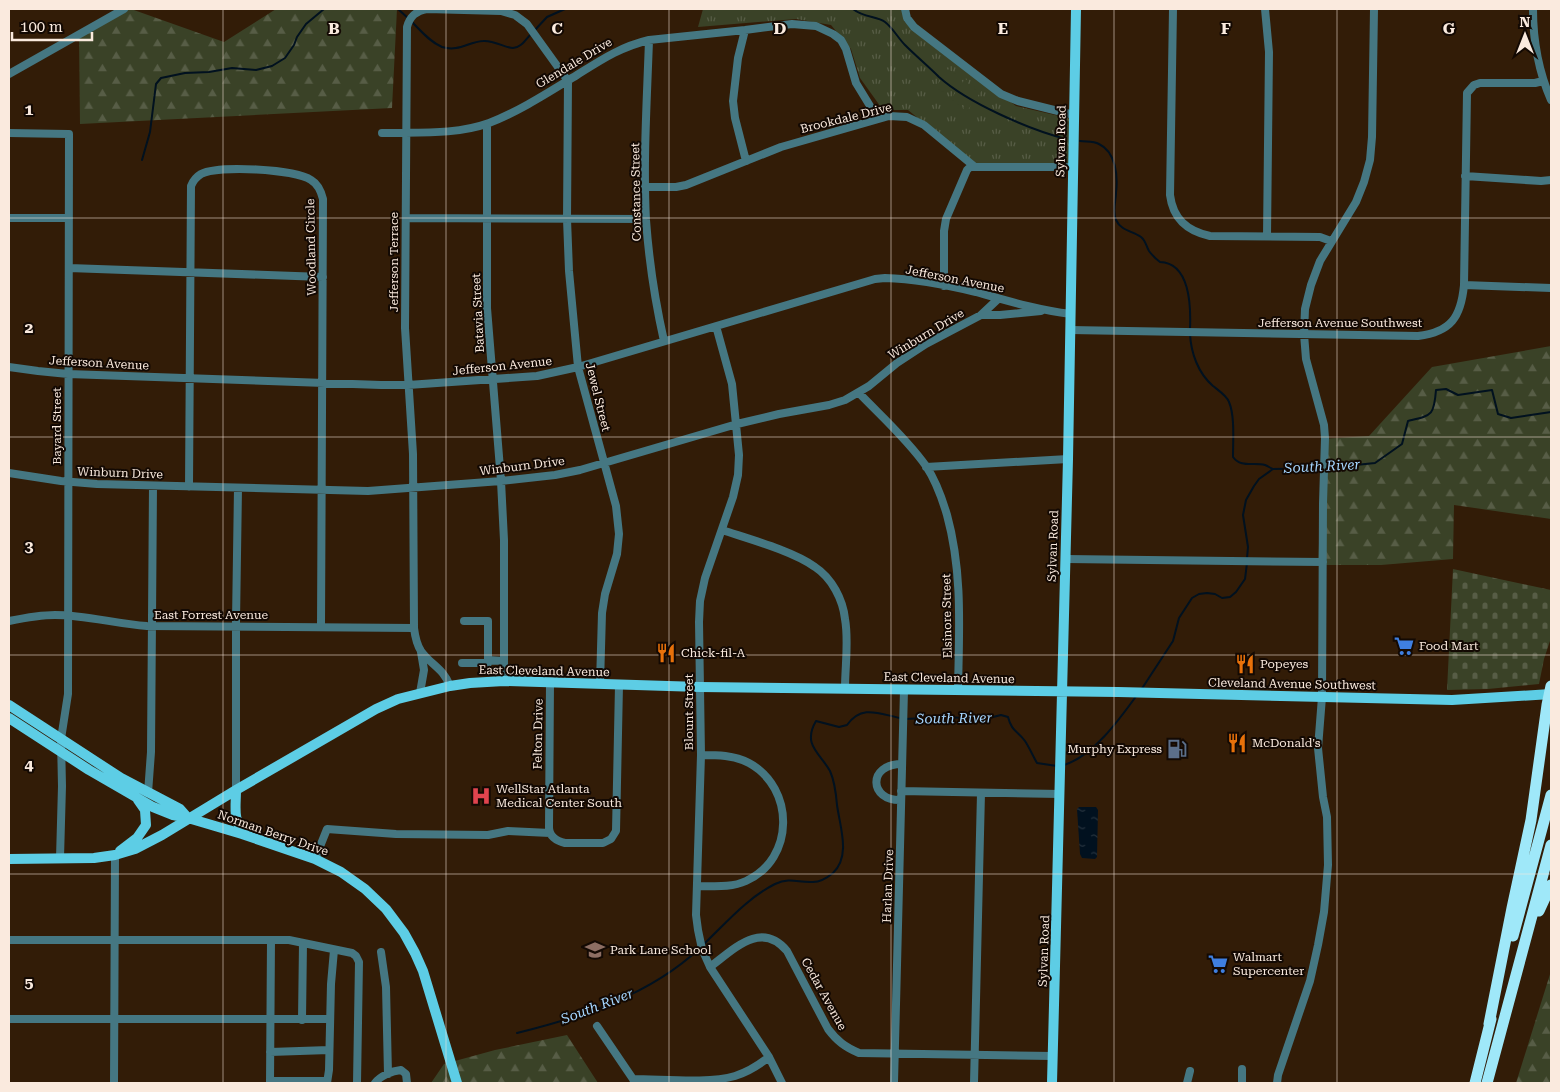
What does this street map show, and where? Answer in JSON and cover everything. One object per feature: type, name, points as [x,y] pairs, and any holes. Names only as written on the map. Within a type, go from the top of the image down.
[{"type":"highway","points":[[1489,1024],[1531,820],[1550,691]]},
{"type":"highway","points":[[1474,1083],[1551,795]]},
{"type":"highway","points":[[1487,1083],[1551,845]]},
{"type":"highway","points":[[1528,932],[1551,885]]},
{"type":"main road","name":"Sylvan Road","points":[[1052,1083],[1066,559],[1076,9]]},
{"type":"main road","name":"East Cleveland Avenue","points":[[9,859],[94,858],[115,855],[135,849],[376,709],[398,699],[450,686],[504,681],[700,687],[1062,692]]},
{"type":"main road","name":"Cleveland Avenue Southwest","points":[[1062,692],[1452,700],[1550,691]]},
{"type":"main road","name":"Norman Berry Drive","points":[[9,705],[121,778],[180,809],[188,818]]},
{"type":"main road","name":"Norman Berry Drive","points":[[9,718],[154,808],[247,835],[315,859],[341,872],[365,888],[386,909],[404,933],[415,953],[423,971],[456,1083]]},
{"type":"main road","points":[[236,790],[236,821],[247,835]]},
{"type":"main road","points":[[115,855],[137,838],[146,825],[145,810],[135,797]]},
{"type":"street","points":[[9,74],[124,9]]},
{"type":"street","points":[[905,9],[907,18],[914,27],[1001,94],[1018,101],[1074,115]]},
{"type":"street","points":[[1173,9],[1170,195],[1171,206],[1176,216],[1187,227],[1197,233],[1210,236],[1320,237],[1331,241]]},
{"type":"street","points":[[1265,9],[1269,52],[1267,236]]},
{"type":"street","points":[[1277,1083],[1278,1075],[1310,981],[1324,912],[1328,865],[1327,817],[1318,748],[1322,697],[1325,438],[1324,425],[1306,358],[1304,334],[1305,309],[1310,285],[1320,262],[1356,202],[1370,160],[1374,9]]},
{"type":"street","points":[[1533,9],[1537,61],[1551,100]]},
{"type":"street","name":"Jefferson Terrace","points":[[420,693],[424,670],[414,628],[413,454],[406,328],[407,27],[411,17],[421,10],[501,11],[515,14],[527,24],[568,80]]},
{"type":"street","name":"Glendale Drive","points":[[382,133],[454,131],[487,124],[522,107],[617,50],[649,40],[792,24],[816,26],[841,40],[846,49],[856,83],[878,119]]},
{"type":"street","points":[[746,30],[738,58],[733,102],[746,161]]},
{"type":"street","name":"Constance Street","points":[[649,40],[645,186],[646,219],[652,280],[664,341]]},
{"type":"street","name":"Jewel Street","points":[[568,80],[566,218],[568,271],[578,367],[616,506],[619,534],[617,554],[605,594],[602,613],[600,684]]},
{"type":"street","name":"Jefferson Avenue Southwest","points":[[1070,330],[1418,336],[1431,334],[1445,328],[1456,316],[1462,302],[1464,285],[1466,98],[1469,89],[1480,83],[1535,83],[1543,81]]},
{"type":"street","name":"Brookdale Drive","points":[[645,186],[676,187],[686,185],[781,147],[898,115],[916,120],[975,167]]},
{"type":"street","name":"Batavia Street","points":[[487,124],[487,308],[504,540],[504,681]]},
{"type":"street","name":"Bayard Street","points":[[9,133],[69,134],[68,694],[61,739],[60,858]]},
{"type":"street","points":[[944,286],[944,231],[946,219],[970,167],[1073,167]]},
{"type":"street","name":"Woodland Circle","points":[[189,487],[190,192],[194,181],[199,175],[207,172],[255,169],[305,176],[313,180],[319,187],[322,199],[322,627]]},
{"type":"street","points":[[1465,176],[1541,182],[1551,180]]},
{"type":"street","points":[[9,218],[69,218]]},
{"type":"street","points":[[406,218],[646,219]]},
{"type":"street","points":[[69,268],[323,277]]},
{"type":"street","name":"Jefferson Avenue","points":[[9,367],[38,372],[68,374],[408,385],[536,376],[578,367],[875,280],[895,279],[975,292],[1047,311],[1070,314]]},
{"type":"street","points":[[1464,285],[1551,288]]},
{"type":"street","name":"Winburn Drive","points":[[9,473],[68,482],[322,491],[368,491],[412,488],[556,475],[604,464],[737,424],[845,400],[859,393],[926,344],[981,315],[998,299]]},
{"type":"street","points":[[981,315],[1047,311]]},
{"type":"street","name":"Blount Street","points":[[716,326],[732,384],[739,456],[738,475],[733,497],[700,602],[701,755],[696,913],[702,949],[710,966],[769,1057],[782,1083]]},
{"type":"street","name":"Elsinore Street","points":[[859,393],[911,447],[936,484],[944,505],[956,558],[960,597],[958,690]]},
{"type":"street","points":[[926,467],[1068,460]]},
{"type":"street","points":[[148,793],[150,770],[153,486]]},
{"type":"street","points":[[236,790],[238,488]]},
{"type":"street","points":[[722,530],[799,558],[816,567],[828,578],[841,603],[845,618],[845,689]]},
{"type":"street","points":[[1066,559],[1323,562]]},
{"type":"street","name":"East Forrest Avenue","points":[[9,621],[41,616],[68,616],[152,626],[414,628]]},
{"type":"street","points":[[462,663],[488,663],[488,621],[464,621]]},
{"type":"street","points":[[420,650],[440,669],[450,686]]},
{"type":"street","points":[[488,660],[504,661]]},
{"type":"street","name":"Felton Drive","points":[[550,683],[548,827],[550,833]]},
{"type":"street","points":[[315,859],[327,829],[396,834],[488,835],[508,831],[550,833],[559,842],[565,843],[604,843],[611,839],[616,831],[619,684]]},
{"type":"street","name":"Harlan Drive","points":[[894,1083],[904,690]]},
{"type":"street","points":[[697,886],[732,885],[746,881],[757,874],[768,865],[776,852],[782,838],[784,824],[783,809],[779,795],[761,770],[735,757],[701,755]]},
{"type":"street","points":[[901,800],[891,800],[884,796],[879,790],[877,780],[879,773],[885,766],[902,764]]},
{"type":"street","points":[[901,791],[1060,794]]},
{"type":"street","points":[[974,1083],[980,793]]},
{"type":"street","points":[[114,1083],[115,855]]},
{"type":"street","name":"Cedar Avenue","points":[[710,966],[749,939],[762,936],[774,939],[782,944],[787,951],[828,1029],[837,1040],[859,1053],[1053,1056]]},
{"type":"street","points":[[9,940],[289,940],[352,953],[359,962],[358,1083]]},
{"type":"street","points":[[271,940],[270,1082],[327,1082],[334,950]]},
{"type":"street","points":[[302,1020],[303,943]]},
{"type":"street","points":[[381,952],[386,987],[388,1074]]},
{"type":"street","points":[[9,1019],[330,1019]]},
{"type":"street","points":[[597,1026],[634,1081],[722,1079],[747,1072],[769,1057]]},
{"type":"street","points":[[270,1052],[329,1050]]},
{"type":"street","points":[[1242,1069],[1242,1083]]},
{"type":"street","points":[[375,1083],[378,1079],[401,1070],[406,1074],[407,1083]]},
{"type":"street","points":[[1187,1083],[1190,1071]]},
{"type":"green space","points":[[121,9],[131,9],[224,42],[276,9],[397,9],[392,108],[80,124],[79,36]]},
{"type":"green space","points":[[703,9],[903,9],[904,21],[1016,106],[1072,119],[1071,166],[973,163],[908,110],[883,110],[860,78],[851,49],[831,25],[796,19],[698,27]]},
{"type":"green space","points":[[948,69],[958,76],[946,94],[936,87]]},
{"type":"green space","points":[[965,79],[969,81],[967,84],[969,86],[972,83],[975,86],[974,89],[982,90],[967,111],[963,108],[965,106],[963,104],[961,107],[957,104],[959,101],[955,102],[951,99]]},
{"type":"green space","points":[[1551,346],[1551,519],[1454,505],[1453,559],[1381,565],[1318,565],[1321,439],[1369,436],[1432,367]]},
{"type":"green space","points":[[1453,569],[1551,590],[1551,638],[1539,684],[1488,689],[1447,690]]},
{"type":"green space","points":[[1551,971],[1551,1083],[1516,1083]]},
{"type":"green space","points":[[567,1035],[598,1083],[431,1083],[444,1064],[495,1050]]},
{"type":"water","points":[[1079,807],[1096,807],[1098,810],[1097,857],[1095,859],[1082,858],[1080,854],[1077,809]]},
{"type":"waterway","points":[[142,160],[150,132],[156,84],[161,78],[185,73],[209,72],[232,68],[256,70],[272,66],[285,58],[306,24],[324,9]]},
{"type":"waterway","points":[[398,9],[409,19]]},
{"type":"waterway","points":[[534,31],[547,17],[565,9]]},
{"type":"waterway","points":[[853,9],[885,22],[905,45],[951,87],[999,114],[1034,129],[1066,139]]},
{"type":"waterway","points":[[412,22],[434,42],[448,48],[458,48],[483,41],[516,48],[531,34]]},
{"type":"waterway","points":[[1080,141],[1092,142],[1105,148],[1115,165],[1117,186],[1114,213],[1118,224],[1141,237],[1154,257],[1160,262],[1170,264],[1183,278],[1189,298],[1190,329]]},
{"type":"waterway","points":[[1190,334],[1192,348],[1199,369],[1229,402],[1233,421],[1233,457],[1240,462],[1261,464],[1273,469]]},
{"type":"waterway","name":"South River","points":[[1327,468],[1375,463],[1402,444],[1408,421],[1427,415],[1433,410],[1436,390],[1446,389],[1458,395],[1492,390],[1498,414],[1511,418],[1551,412]]},
{"type":"waterway","name":"South River","points":[[1247,558],[1248,547],[1243,515],[1246,500],[1259,479],[1273,469],[1322,468]]},
{"type":"waterway","name":"South River","points":[[1141,690],[1173,641],[1179,618],[1192,598],[1199,594],[1207,593],[1215,594],[1222,598],[1230,597],[1245,579],[1247,563]]},
{"type":"waterway","name":"South River","points":[[1064,765],[1085,754],[1105,736],[1137,695]]},
{"type":"waterway","name":"South River","points":[[703,945],[755,896],[775,884],[786,881],[816,882],[833,873],[838,866],[842,858],[843,841],[836,792],[830,771],[812,743],[812,729],[816,721],[839,727],[847,725],[859,714],[871,712],[900,718]]},
{"type":"waterway","name":"South River","points":[[905,719],[945,717],[985,719],[1001,715],[1008,717],[1011,726],[1025,741],[1037,763],[1057,766]]},
{"type":"waterway","name":"South River","points":[[517,1033],[566,1020],[614,1002],[659,979],[700,948]]},
{"type":"place","name":"Food Mart","points":[[1404,646]]},
{"type":"place","name":"Chick-fil-A","points":[[666,653]]},
{"type":"place","name":"Popeyes","points":[[1245,664]]},
{"type":"place","name":"McDonald's","points":[[1237,743]]},
{"type":"place","name":"Murphy Express","points":[[1177,749]]},
{"type":"place","name":"WellStar Atlanta Medical Center South","points":[[481,796]]},
{"type":"place","name":"Park Lane School","points":[[595,950]]},
{"type":"place","name":"Walmart Supercenter","points":[[1218,964]]}]
